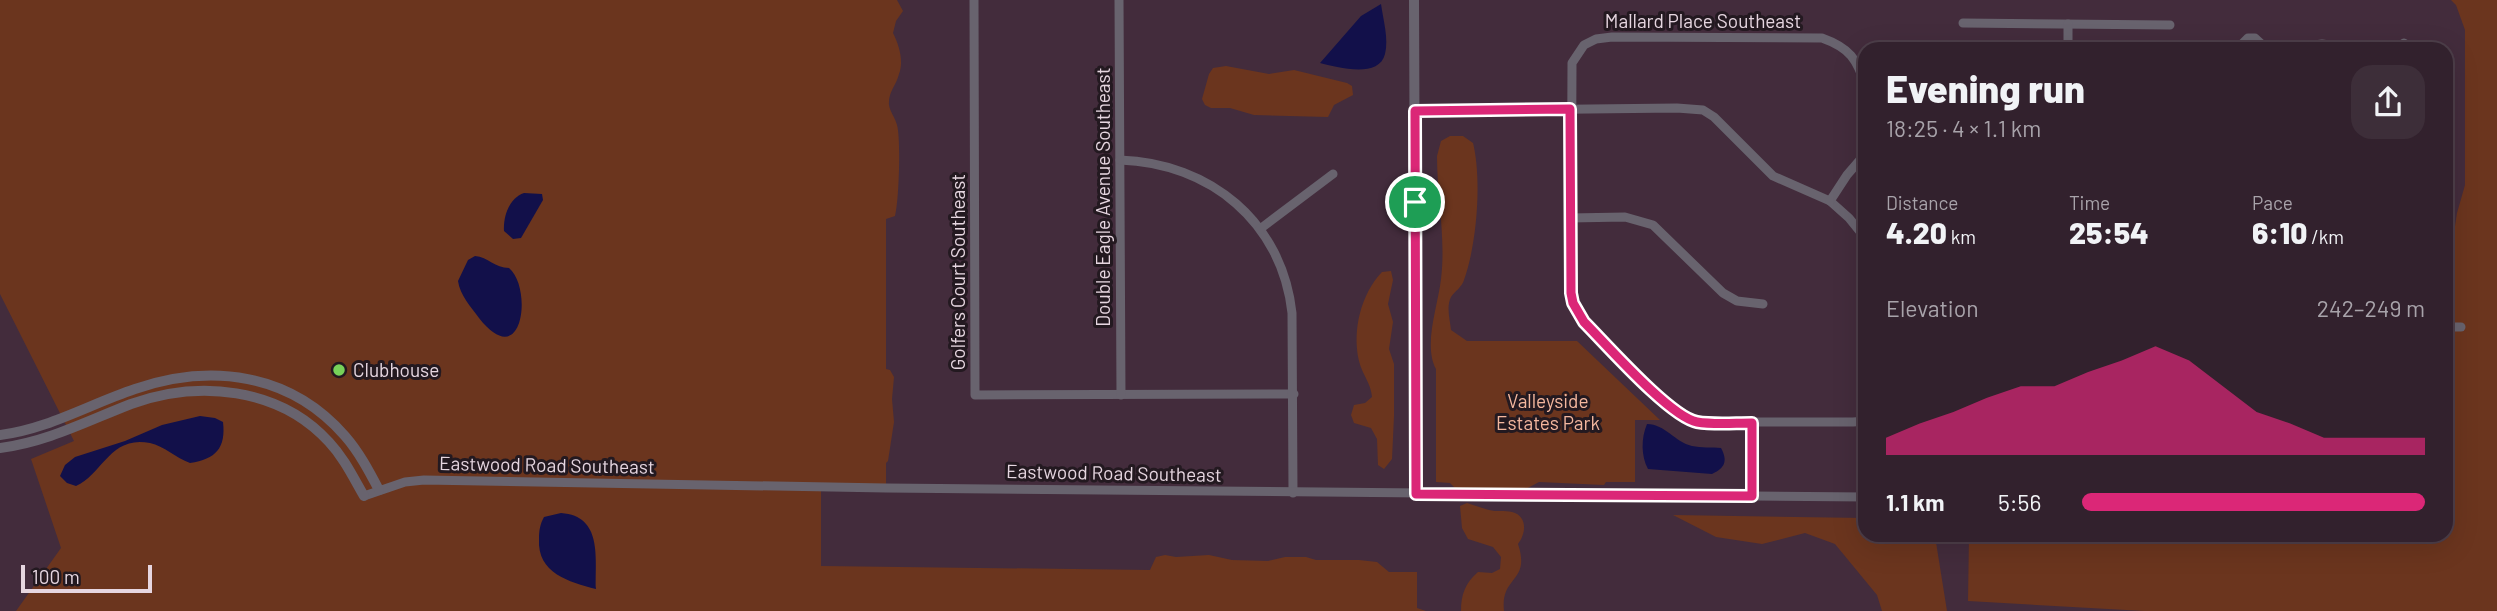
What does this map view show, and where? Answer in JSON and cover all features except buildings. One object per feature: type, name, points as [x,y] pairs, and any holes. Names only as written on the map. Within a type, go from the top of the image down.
[{"type":"street","name":"Golfers Court Southeast","points":[[974,0],[975,395],[1294,394]]},
{"type":"street","name":"Double Eagle Avenue Southeast","points":[[1119,0],[1121,395]]},
{"type":"street","points":[[1414,0],[1416,494]]},
{"type":"street","points":[[1963,23],[2170,25]]},
{"type":"street","points":[[2068,24],[2068,42]]},
{"type":"street","name":"Mallard Place Southeast","points":[[1570,109],[1572,63],[1584,45],[1596,39],[1822,38],[1844,47],[1853,56],[1858,68]]},
{"type":"street","points":[[2245,42],[2248,38],[2255,38],[2259,42]]},
{"type":"street","points":[[1570,109],[1571,293],[1573,303],[1584,322],[1665,403],[1685,418],[1698,422],[1752,423],[1858,421]]},
{"type":"street","points":[[1415,111],[1703,110],[1714,117],[1773,176],[1830,201],[1858,229]]},
{"type":"street","points":[[1120,160],[1165,165],[1198,177],[1226,195],[1261,229],[1278,260],[1291,300],[1293,493]]},
{"type":"street","points":[[1830,201],[1858,162]]},
{"type":"street","points":[[1261,229],[1333,174]]},
{"type":"street","points":[[1570,218],[1625,217],[1653,225],[1723,293],[1738,301],[1763,304]]},
{"type":"street","points":[[2453,327],[2461,327]]},
{"type":"street","points":[[0,435],[44,426],[163,380],[206,374],[233,376],[282,390],[321,415],[345,436],[379,490]]},
{"type":"street","points":[[0,448],[41,440],[160,396],[198,390],[222,391],[260,399],[301,418],[338,452],[364,496]]},
{"type":"street","points":[[1752,423],[1752,496]]},
{"type":"street","name":"Eastwood Road Southeast","points":[[364,496],[405,482],[424,480],[1293,493],[1858,497]]},
{"type":"green space","points":[[0,0],[897,0],[903,11],[896,21],[893,33],[901,64],[889,105],[898,132],[898,184],[895,216],[886,219],[886,369],[890,370],[894,377],[894,422],[886,463],[886,488],[821,487],[821,566],[1150,570],[1156,557],[1165,555],[1209,555],[1232,560],[1268,561],[1285,557],[1359,560],[1377,562],[1389,572],[1417,572],[1417,608],[1426,611],[16,611],[61,548],[31,459],[74,441],[0,294]]},
{"type":"green space","points":[[2451,0],[2497,0],[2497,611],[2144,611],[1968,601],[1969,542],[2453,542],[2453,239],[2465,185],[2465,30],[2456,5]]},
{"type":"green space","points":[[1226,66],[1269,74],[1294,70],[1347,83],[1352,86],[1353,95],[1334,105],[1328,117],[1254,115],[1230,108],[1211,108],[1205,105],[1202,99],[1209,74],[1213,68]]},
{"type":"green space","name":"Valleyside Estates Park","points":[[1450,136],[1463,136],[1473,143],[1478,193],[1475,230],[1468,265],[1463,282],[1451,297],[1449,305],[1451,330],[1467,341],[1577,341],[1660,420],[1635,420],[1635,482],[1606,482],[1604,485],[1539,482],[1522,491],[1471,492],[1456,489],[1450,483],[1436,482],[1436,369],[1432,359],[1431,337],[1442,264],[1437,156],[1441,141]]},
{"type":"green space","points":[[1391,271],[1393,280],[1388,304],[1393,322],[1389,349],[1394,364],[1394,416],[1392,459],[1384,469],[1378,465],[1377,439],[1371,428],[1354,423],[1351,415],[1354,405],[1365,403],[1372,397],[1360,366],[1357,349],[1360,313],[1375,281],[1382,272]]},
{"type":"green space","points":[[1467,503],[1492,511],[1512,512],[1523,521],[1524,531],[1518,544],[1521,566],[1506,591],[1504,611],[1461,611],[1463,595],[1470,580],[1478,572],[1492,573],[1500,569],[1501,557],[1493,547],[1468,539],[1462,528],[1460,506]]},
{"type":"green space","points":[[1673,515],[1858,518],[1858,542],[1936,542],[1947,611],[1882,611],[1877,595],[1835,544],[1805,533],[1762,544],[1716,537]]},
{"type":"shaded area","points":[[1381,4],[1386,42],[1381,62],[1366,69],[1320,63],[1361,16]]},
{"type":"shaded area","points":[[524,193],[542,194],[543,200],[521,238],[513,239],[504,231],[506,214],[514,199]]},
{"type":"shaded area","points":[[475,256],[509,268],[516,278],[521,292],[520,322],[514,332],[506,337],[494,333],[479,318],[461,291],[458,281],[468,260]]},
{"type":"shaded area","points":[[200,416],[223,422],[221,445],[207,459],[190,463],[150,443],[136,442],[116,450],[76,486],[67,483],[60,476],[65,465],[75,457],[125,441],[162,425]]},
{"type":"shaded area","points":[[1647,424],[1659,427],[1692,446],[1721,448],[1724,464],[1712,474],[1648,469],[1643,447]]},
{"type":"shaded area","points":[[561,513],[575,516],[590,530],[596,552],[596,589],[566,579],[549,568],[543,560],[539,539],[542,522],[544,517]]},
{"type":"place","name":"Clubhouse","points":[[339,370]]},
{"type":"route","points":[[1570,109],[1571,293],[1577,313],[1665,403],[1685,418],[1698,422],[1752,423],[1752,496],[1416,494],[1415,202],[1415,111],[1570,109]]}]
